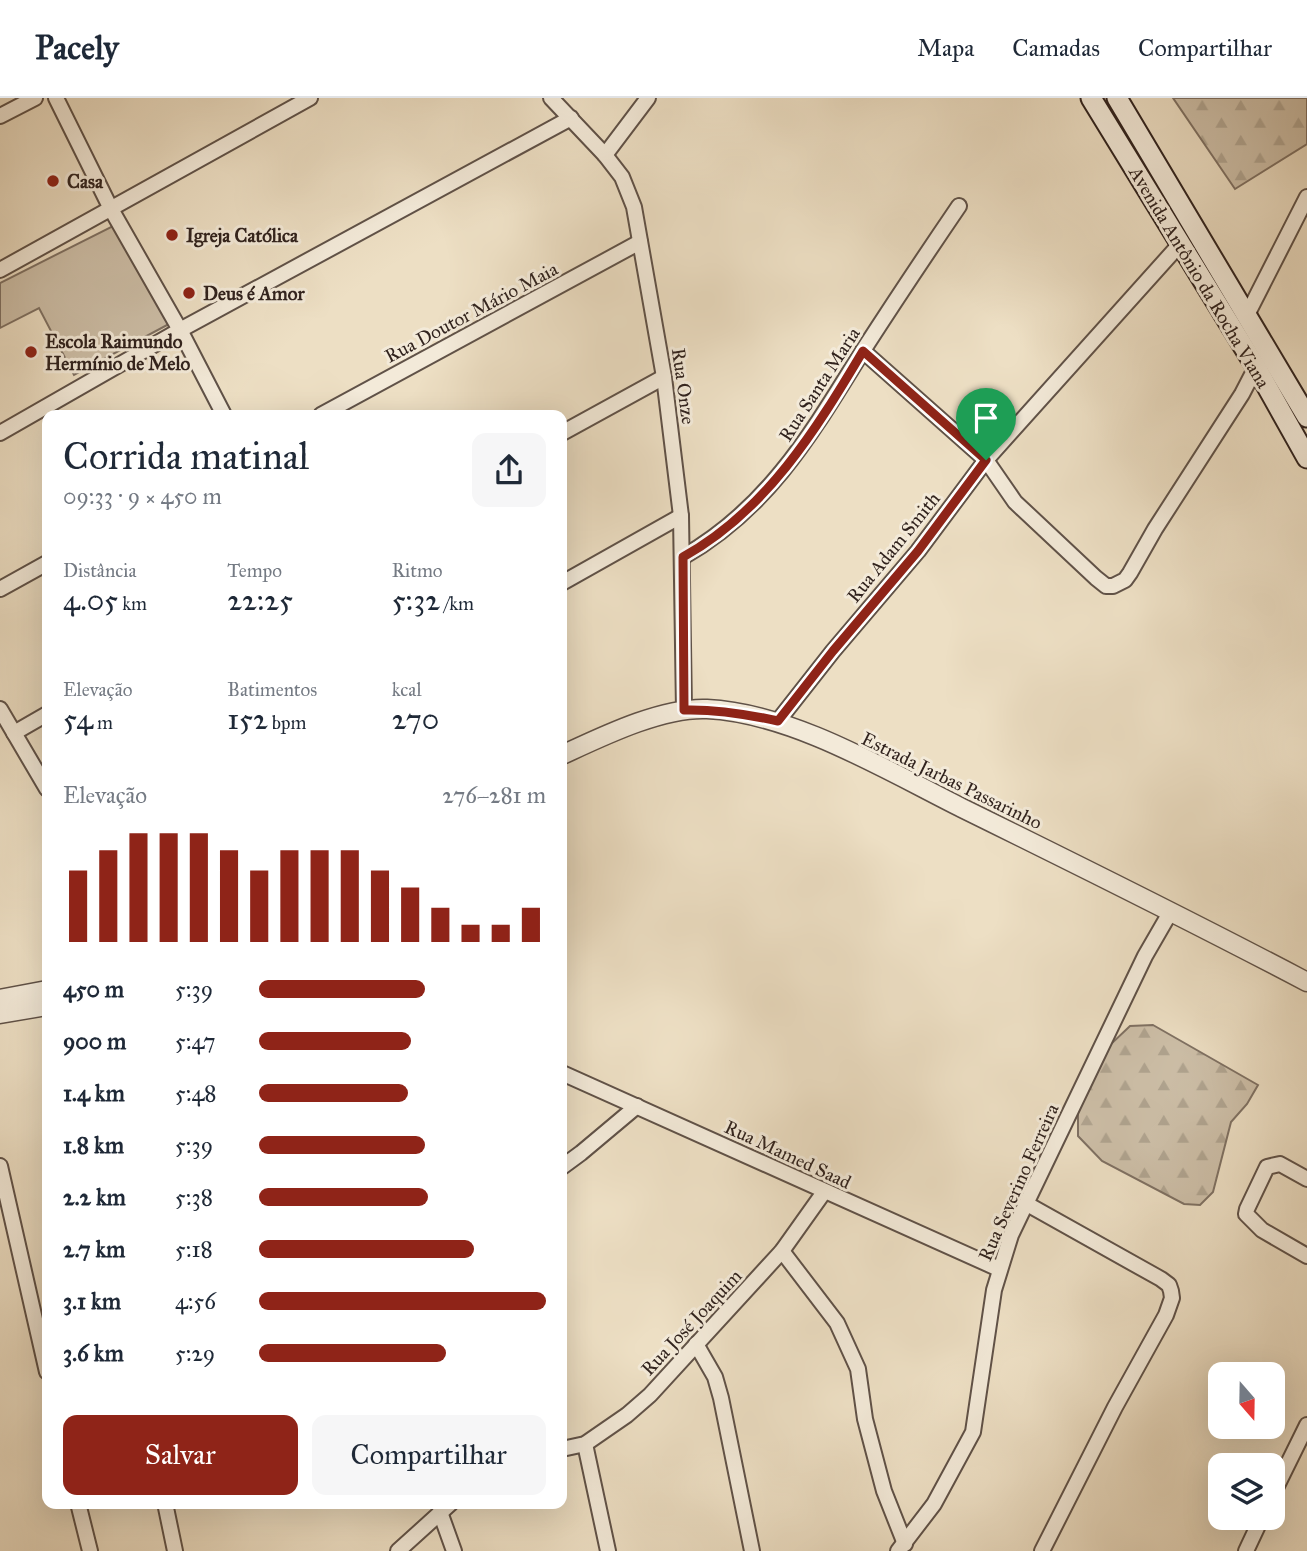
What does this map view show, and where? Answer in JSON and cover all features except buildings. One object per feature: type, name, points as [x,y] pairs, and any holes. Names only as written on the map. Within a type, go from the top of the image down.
[{"type":"main road","name":"Avenida Antônio da Rocha Viana","points":[[1091,98],[1256,367],[1307,458]]},
{"type":"main road","name":"Avenida Antônio da Rocha Viana","points":[[1116,98],[1307,417]]},
{"type":"street","points":[[0,116],[35,98]]},
{"type":"street","points":[[56,98],[111,209],[180,330],[221,410]]},
{"type":"street","points":[[0,270],[310,98]]},
{"type":"street","name":"Rua Onze","points":[[551,98],[622,177],[634,207],[664,377],[681,516],[684,710]]},
{"type":"street","points":[[605,155],[648,98]]},
{"type":"street","points":[[0,433],[180,330],[571,118]]},
{"type":"street","points":[[1247,315],[1307,197]]},
{"type":"street","name":"Rua Santa Maria","points":[[683,557],[737,520],[774,483],[835,398],[959,206]]},
{"type":"street","name":"Rua Doutor Mário Maia","points":[[330,410],[640,242]]},
{"type":"street","name":"Rua Adam Smith","points":[[778,721],[918,551],[986,460],[1181,243]]},
{"type":"street","points":[[863,351],[986,460],[1015,502],[1106,586],[1113,586],[1125,580],[1130,573],[1155,529],[1242,394],[1256,367]]},
{"type":"street","points":[[567,430],[664,377]]},
{"type":"street","points":[[567,580],[681,516]]},
{"type":"street","points":[[0,589],[42,566]]},
{"type":"street","points":[[0,709],[42,781]]},
{"type":"street","name":"Estrada Jarbas Passarinho","points":[[567,753],[621,729],[684,710],[737,712],[778,721],[882,768],[1171,911],[1307,982]]},
{"type":"street","points":[[14,733],[42,718]]},
{"type":"street","name":"Rua Severino Ferreira","points":[[901,1547],[946,1484],[973,1432],[999,1269],[1011,1235],[1145,956],[1171,911]]},
{"type":"street","points":[[0,999],[42,991]]},
{"type":"street","points":[[0,1014],[42,1007]]},
{"type":"street","name":"Rua Mamed Saad","points":[[567,1075],[999,1269]]},
{"type":"street","points":[[567,1163],[637,1106]]},
{"type":"street","points":[[1307,1179],[1280,1164],[1267,1167],[1246,1214],[1262,1230],[1307,1256]]},
{"type":"street","points":[[0,1166],[6,1224],[42,1353]]},
{"type":"street","name":"Rua José Joaquim","points":[[567,1448],[584,1444],[627,1415],[650,1395],[782,1251],[824,1192]]},
{"type":"street","points":[[1027,1204],[1151,1274],[1169,1285],[1171,1291],[1170,1303],[1042,1551]]},
{"type":"street","points":[[782,1251],[837,1323],[858,1369],[865,1419],[901,1547]]},
{"type":"street","points":[[696,1344],[707,1361],[718,1388],[752,1551]]},
{"type":"street","points":[[1285,1470],[1307,1425]]},
{"type":"street","points":[[584,1444],[608,1551]]},
{"type":"street","points":[[80,1509],[90,1551]]},
{"type":"street","points":[[166,1509],[175,1551]]},
{"type":"street","points":[[398,1551],[443,1509]]},
{"type":"street","points":[[445,1509],[454,1551]]},
{"type":"street","points":[[1246,1551],[1256,1530]]},
{"type":"green space","points":[[1173,98],[1307,98],[1307,144],[1235,189]]},
{"type":"green space","points":[[117,224],[169,324],[74,375],[39,308],[0,328],[0,283]]},
{"type":"green space","points":[[1153,1025],[1258,1085],[1247,1104],[1231,1122],[1213,1192],[1200,1205],[1184,1204],[1102,1161],[1078,1136],[1078,1112],[1111,1044],[1130,1026]]},
{"type":"place","name":"Casa","points":[[53,181]]},
{"type":"place","name":"Igreja Católica","points":[[172,235]]},
{"type":"place","name":"Deus é Amor","points":[[189,293]]},
{"type":"place","name":"Escola Raimundo Hermínio de Melo","points":[[31,352]]},
{"type":"route","points":[[863,351],[986,460],[918,551],[778,721],[737,712],[684,710],[683,557],[737,520],[774,483],[835,398],[863,351]]}]
